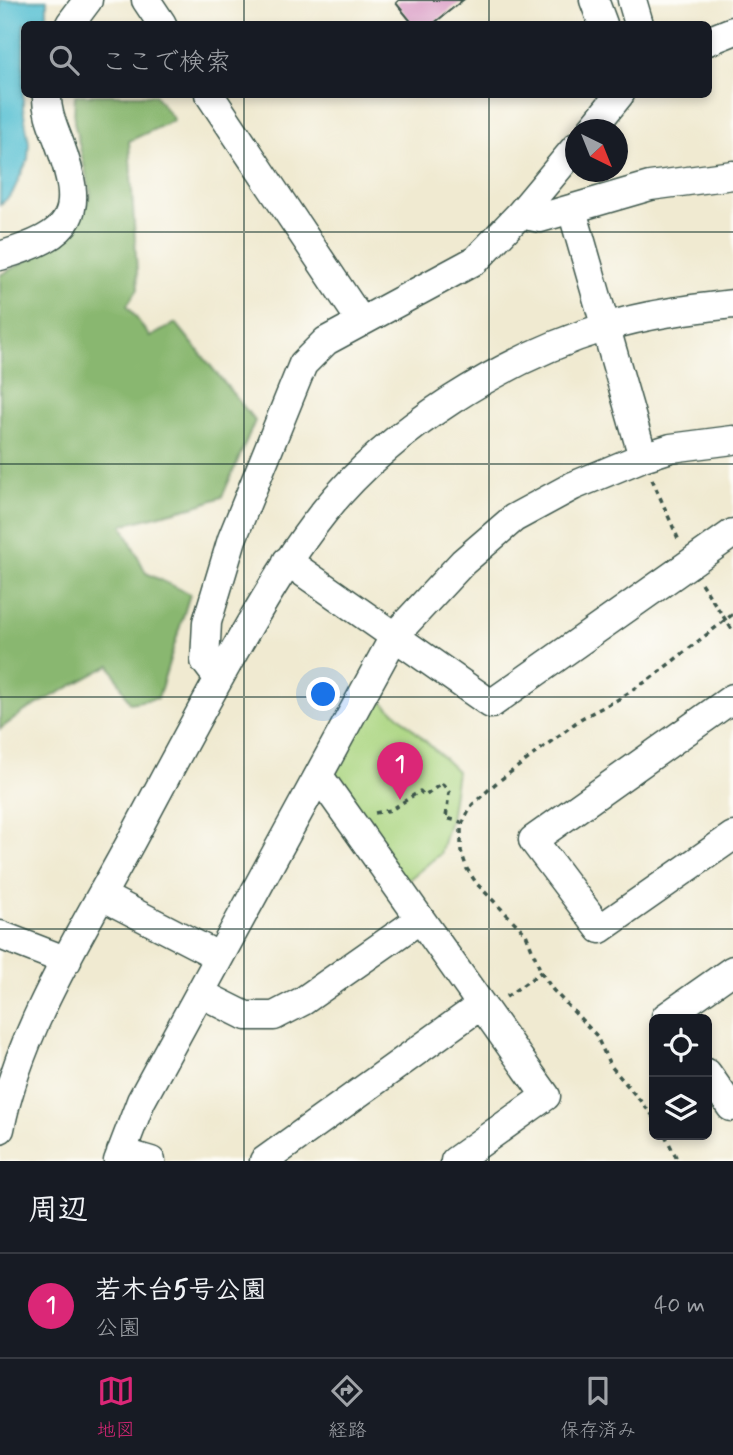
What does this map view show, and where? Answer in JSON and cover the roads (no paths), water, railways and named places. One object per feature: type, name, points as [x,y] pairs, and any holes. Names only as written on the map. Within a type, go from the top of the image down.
[{"type":"street","points":[[72,21],[88,0]]},
{"type":"street","points":[[146,0],[160,21]]},
{"type":"street","points":[[594,0],[602,21]]},
{"type":"street","points":[[632,0],[638,21]]},
{"type":"street","points":[[712,40],[733,32]]},
{"type":"street","points":[[0,256],[43,241],[58,230],[69,216],[74,196],[71,174],[47,107],[47,98]]},
{"type":"street","points":[[212,98],[361,321]]},
{"type":"street","points":[[600,119],[617,98]]},
{"type":"street","points":[[218,678],[205,661],[208,622],[232,539],[303,363],[326,341],[476,260],[565,161]]},
{"type":"street","points":[[520,214],[540,218],[650,186],[733,176]]},
{"type":"street","points":[[572,210],[643,457]]},
{"type":"street","points":[[1,1121],[31,1031],[67,961],[218,678],[287,561],[326,509],[366,467],[412,428],[480,382],[530,357],[606,327],[679,310],[733,304]]},
{"type":"street","points":[[151,1161],[119,1157],[141,1101],[395,635],[463,562],[514,518],[573,485],[643,457],[671,449],[733,440]]},
{"type":"street","points":[[287,561],[491,704],[733,533]]},
{"type":"street","points":[[733,698],[533,840],[600,929],[733,835]]},
{"type":"street","points":[[318,776],[546,1096],[455,1161]]},
{"type":"street","points":[[102,896],[218,956]]},
{"type":"street","points":[[200,993],[246,1016],[275,1016],[303,1001],[420,919]]},
{"type":"street","points":[[0,936],[67,961]]},
{"type":"street","points":[[670,1014],[733,970]]},
{"type":"street","points":[[264,1161],[484,1008]]},
{"type":"street","points":[[710,1077],[731,1107],[733,1106]]},
{"type":"water","points":[[0,0],[47,0],[46,21],[21,21],[21,98],[29,143],[28,159],[12,194],[0,205]]},
{"type":"place","name":"若木台5号公園","points":[[400,800]]}]
